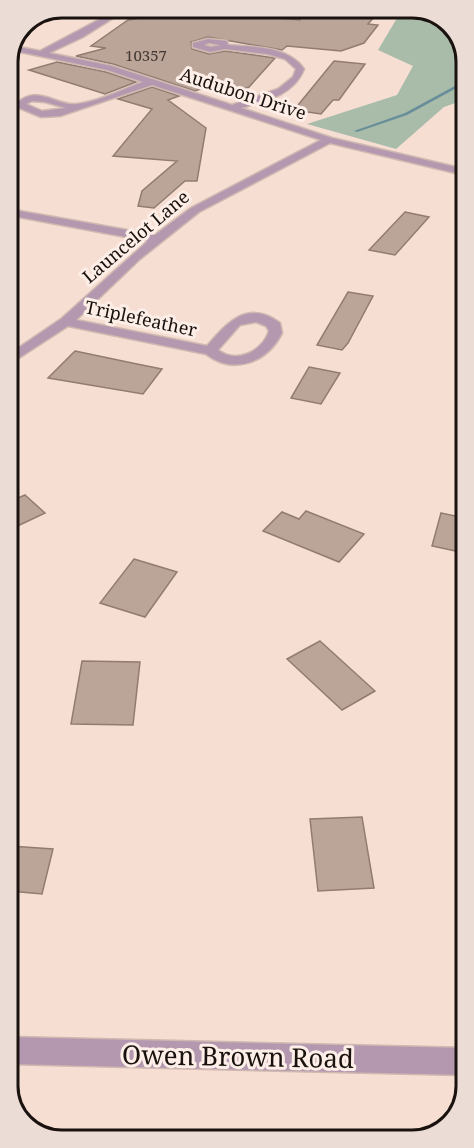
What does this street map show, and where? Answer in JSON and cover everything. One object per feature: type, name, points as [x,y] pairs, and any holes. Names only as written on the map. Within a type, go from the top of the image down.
[{"type":"street","points":[[43,53],[108,18]]},
{"type":"street","points":[[225,47],[276,53],[294,60],[300,69],[299,75],[288,87],[232,108]]},
{"type":"street","name":"Audubon Drive","points":[[19,49],[109,68],[329,140],[456,170]]},
{"type":"street","points":[[72,107],[152,82]]},
{"type":"street","name":"Launcelot Lane","points":[[18,354],[66,322],[157,239],[214,198],[329,140]]},
{"type":"street","points":[[18,214],[157,239]]},
{"type":"street","name":"Triplefeather","points":[[66,322],[210,351]]},
{"type":"street","name":"Owen Brown Road","points":[[18,1050],[456,1062]]},
{"type":"green space","points":[[397,18],[421,19],[439,27],[449,37],[456,56],[456,103],[444,107],[396,149],[307,124],[397,95],[413,66],[378,50]]},
{"type":"building","points":[[140,18],[300,20],[300,18],[373,18],[368,24],[378,25],[364,43],[341,51],[287,46],[282,50],[208,37],[191,42],[192,49],[209,54],[225,51],[275,58],[249,87],[239,91],[215,84],[195,91],[113,64],[76,56],[106,48],[91,46],[128,20]]},
{"type":"building","points":[[334,61],[365,64],[339,100],[333,100],[321,114],[294,110]]},
{"type":"building","points":[[57,62],[106,72],[136,82],[105,94],[29,70]]},
{"type":"building","points":[[152,87],[179,96],[168,100],[206,128],[197,181],[185,181],[154,208],[138,206],[142,191],[177,161],[113,156],[152,109],[118,99]]},
{"type":"building","points":[[405,212],[429,217],[395,255],[369,250]]},
{"type":"building","points":[[348,292],[373,296],[348,343],[342,350],[317,345]]},
{"type":"building","points":[[75,351],[162,369],[143,394],[48,378]]},
{"type":"building","points":[[309,367],[340,373],[321,404],[291,398]]},
{"type":"building","points":[[25,495],[45,513],[18,526],[18,498]]},
{"type":"building","points":[[306,511],[364,534],[339,562],[263,531],[282,512],[299,519]]},
{"type":"building","points":[[441,513],[456,516],[456,551],[432,546]]},
{"type":"building","points":[[134,559],[177,572],[145,617],[100,603]]},
{"type":"building","points":[[320,641],[375,691],[342,710],[287,659]]},
{"type":"building","points":[[82,661],[140,662],[133,725],[71,724]]},
{"type":"building","points":[[362,817],[374,888],[318,891],[310,819]]},
{"type":"building","points":[[18,847],[53,849],[42,894],[18,892]]},
{"type":"waterway","points":[[356,131],[406,114],[456,86]]}]
